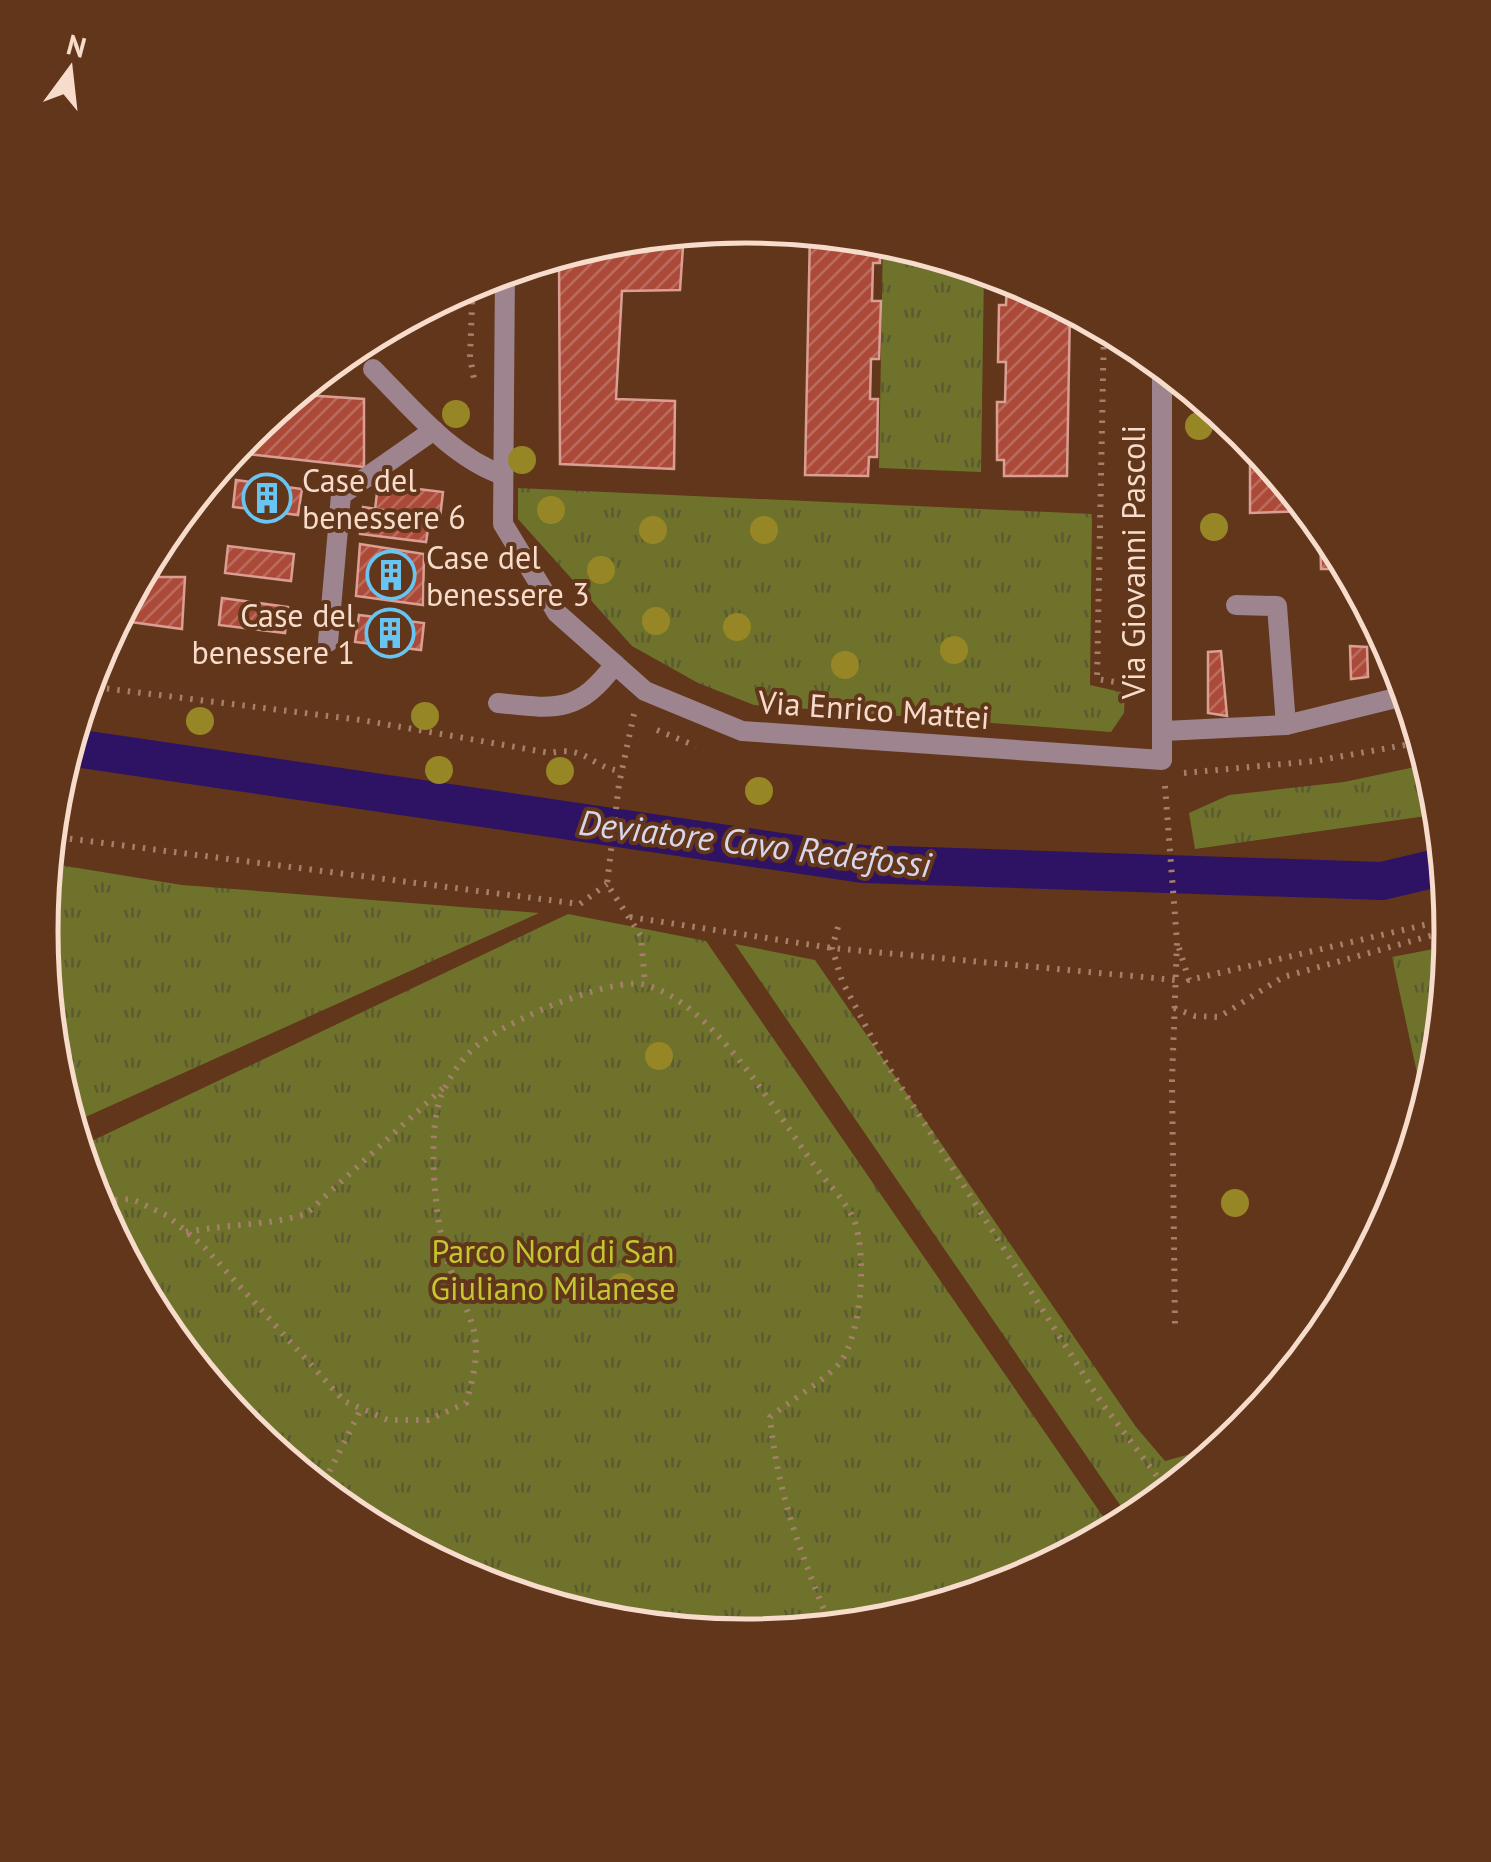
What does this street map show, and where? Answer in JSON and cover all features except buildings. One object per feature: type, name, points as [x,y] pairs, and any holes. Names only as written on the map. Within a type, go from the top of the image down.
[{"type":"street","name":"Via Enrico Mattei","points":[[505,287],[503,524],[557,612],[645,691],[742,730],[1162,760]]},
{"type":"street","points":[[373,369],[434,430],[482,468],[503,476]]},
{"type":"street","name":"Via Giovanni Pascoli","points":[[1162,384],[1162,760]]},
{"type":"street","points":[[328,642],[341,494],[434,430]]},
{"type":"street","points":[[1236,605],[1278,606],[1286,725]]},
{"type":"street","points":[[498,702],[557,710],[594,693],[615,664]]},
{"type":"street","points":[[1164,731],[1286,725],[1393,700]]},
{"type":"path","points":[[472,300],[470,357],[477,396]]},
{"type":"path","points":[[1104,344],[1097,679],[1126,684],[1134,696],[1132,709]]},
{"type":"path","points":[[102,688],[361,720],[550,752],[568,749],[586,752],[607,770],[622,771]]},
{"type":"path","points":[[645,691],[632,718],[619,784],[607,884],[641,936],[645,984]]},
{"type":"path","points":[[594,693],[632,718],[679,741],[712,751]]},
{"type":"path","points":[[1162,760],[1181,773],[1315,761],[1407,745]]},
{"type":"path","points":[[1151,787],[1166,788]]},
{"type":"path","points":[[1171,822],[1176,942],[1175,1326]]},
{"type":"path","points":[[64,838],[580,904],[607,884]]},
{"type":"path","points":[[630,917],[832,948],[1175,980]]},
{"type":"path","points":[[1176,942],[1189,980],[1434,923]]},
{"type":"path","points":[[838,927],[832,948],[842,981],[882,1055],[1101,1402],[1160,1480]]},
{"type":"path","points":[[1174,1008],[1218,1016],[1282,977],[1434,935]]},
{"type":"path","points":[[113,1200],[132,1199],[168,1216],[344,1401],[388,1420],[428,1420],[466,1403],[478,1364],[473,1316],[446,1258],[434,1162],[440,1100],[459,1059],[500,1029],[565,999],[645,984],[688,1008],[728,1044],[854,1220],[862,1266],[858,1312],[841,1362],[770,1418],[775,1473],[826,1614]]},
{"type":"path","points":[[186,1232],[223,1224],[280,1222],[306,1214],[447,1084]]},
{"type":"path","points":[[327,1477],[361,1408]]},
{"type":"green space","points":[[883,257],[984,286],[981,472],[879,468]]},
{"type":"green space","points":[[518,488],[1092,514],[1090,685],[1125,693],[1124,713],[1111,732],[754,705],[698,683],[632,646],[518,519]]},
{"type":"green space","points":[[1413,767],[1424,816],[1195,849],[1189,813],[1229,795],[1344,782]]},
{"type":"green space","points":[[61,865],[182,885],[539,913],[84,1118],[63,1021],[58,931]]},
{"type":"green space","name":"Parco Nord di San Giuliano Milanese","points":[[568,914],[706,941],[1104,1518],[1009,1567],[924,1596],[790,1618],[701,1618],[611,1606],[567,1596],[482,1567],[401,1527],[363,1503],[292,1448],[228,1385],[173,1313],[150,1275],[128,1235],[91,1141]]},
{"type":"green space","points":[[735,944],[815,960],[1136,1427],[1165,1461],[1192,1453],[1121,1507]]},
{"type":"green space","points":[[1433,949],[1428,1021],[1418,1076],[1392,957]]},
{"type":"waterway","name":"Deviatore Cavo Redefossi","points":[[82,749],[863,864],[1382,881],[1431,869]]},
{"type":"place","name":"Case del benessere 6","points":[[267,498]]},
{"type":"place","name":"Case del benessere 3","points":[[391,575]]},
{"type":"place","name":"Case del benessere 1","points":[[390,633]]}]
